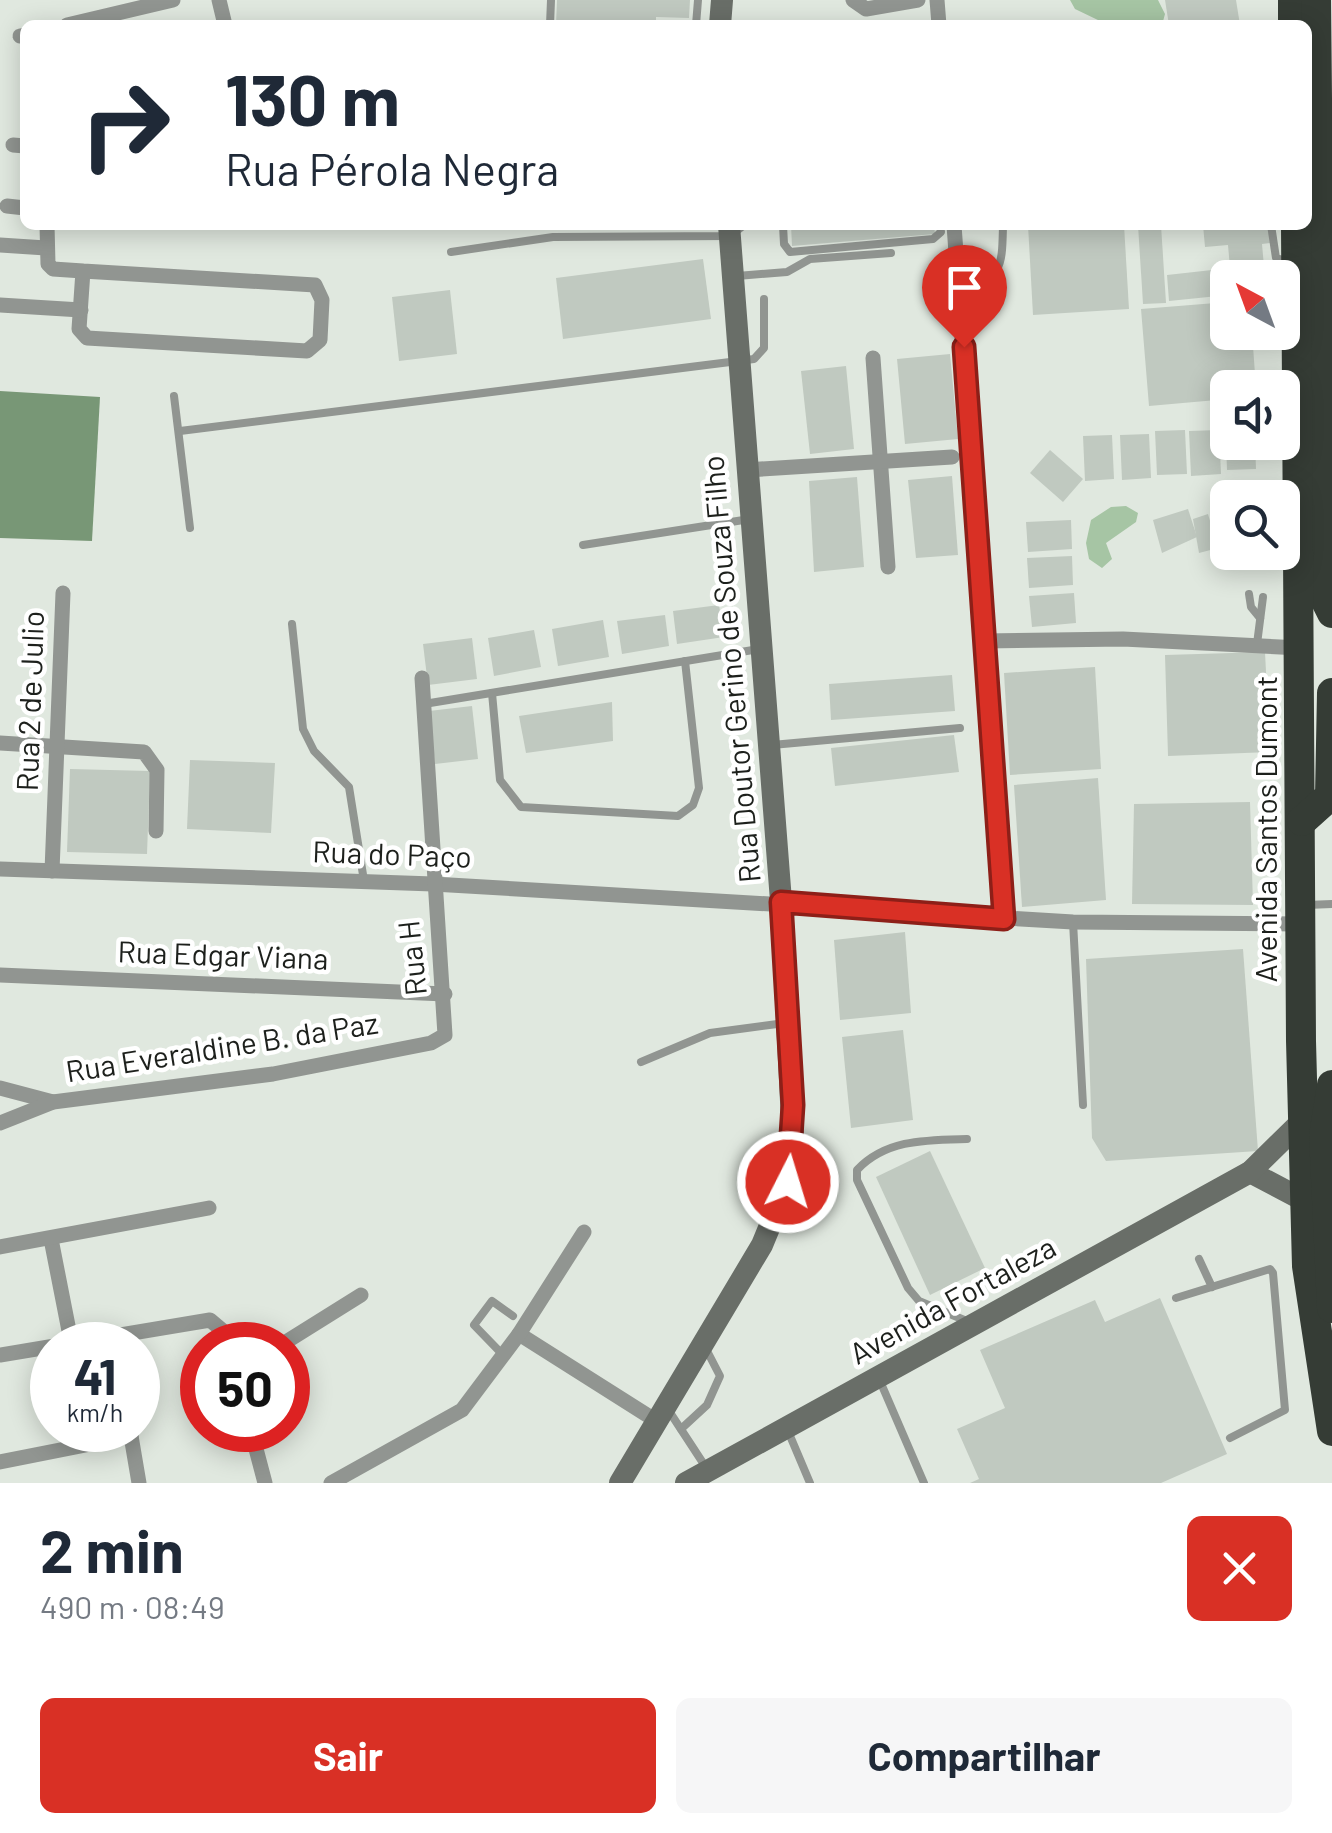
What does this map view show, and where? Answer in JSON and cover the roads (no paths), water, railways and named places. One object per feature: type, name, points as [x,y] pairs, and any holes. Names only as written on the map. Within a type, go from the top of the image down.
[{"type":"highway","points":[[1316,0],[1326,355],[1322,593],[1332,613]]},
{"type":"highway","name":"Avenida Santos Dumont","points":[[1296,230],[1296,260]]},
{"type":"highway","name":"Avenida Santos Dumont","points":[[1297,350],[1302,821],[1312,911],[1303,1120],[1307,1266],[1332,1431]]},
{"type":"highway","points":[[1302,821],[1330,796],[1332,693]]},
{"type":"highway","points":[[1332,1085],[1324,1119],[1332,1308]]},
{"type":"main road","name":"Rua Doutor Gerino de Souza Filho","points":[[620,1483],[762,1245],[788,1182],[793,1105],[738,358],[734,230]]},
{"type":"main road","name":"Avenida Fortaleza","points":[[686,1483],[1250,1172],[1303,1120]]},
{"type":"main road","points":[[1250,1172],[1306,1201]]},
{"type":"main road","points":[[638,1455],[648,1483]]},
{"type":"street","points":[[92,0],[96,18]]},
{"type":"street","points":[[88,20],[126,5],[172,0]]},
{"type":"street","points":[[853,0],[866,8],[918,0]]},
{"type":"street","points":[[7,206],[20,207]]},
{"type":"street","points":[[47,230],[48,264],[53,269],[84,271],[315,286],[322,300],[320,340],[307,351],[87,338],[79,329],[84,271]]},
{"type":"street","points":[[954,230],[1004,919]]},
{"type":"street","points":[[0,245],[46,248]]},
{"type":"street","points":[[0,306],[81,310]]},
{"type":"street","points":[[873,358],[888,567]]},
{"type":"street","points":[[746,470],[952,457]]},
{"type":"street","name":"Rua 2 de Julio","points":[[52,871],[62,593]]},
{"type":"street","points":[[984,641],[1122,639],[1302,648]]},
{"type":"street","name":"Rua H","points":[[422,678],[433,884],[447,1027]]},
{"type":"street","points":[[0,742],[57,744],[151,756],[157,770],[156,830]]},
{"type":"street","name":"Rua do Paço","points":[[0,869],[433,884],[1073,922],[1272,924],[1312,911]]},
{"type":"street","name":"Rua Edgar Viana","points":[[0,974],[444,994]]},
{"type":"street","name":"Rua Everaldine B. da Paz","points":[[0,1124],[53,1102],[273,1074],[431,1043],[442,1038],[447,1027]]},
{"type":"street","points":[[0,1088],[53,1102]]},
{"type":"street","points":[[0,1247],[209,1208]]},
{"type":"street","points":[[331,1483],[462,1410],[520,1334],[584,1232]]},
{"type":"street","points":[[51,1239],[67,1322]]},
{"type":"street","points":[[310,1327],[361,1295]]},
{"type":"street","points":[[520,1334],[662,1415]]},
{"type":"street","points":[[0,1355],[30,1349]]},
{"type":"street","points":[[0,1462],[45,1452]]},
{"type":"street","points":[[133,1452],[139,1483]]},
{"type":"street","points":[[257,1452],[265,1483]]},
{"type":"lane","points":[[685,230],[685,237]]},
{"type":"lane","points":[[451,252],[553,237],[685,237],[728,230]]},
{"type":"lane","points":[[783,230],[784,244],[790,252],[933,239],[940,230]]},
{"type":"lane","points":[[959,283],[980,283],[991,277],[1002,262],[1004,230]]},
{"type":"lane","points":[[1272,230],[1276,258],[1286,260]]},
{"type":"lane","points":[[733,277],[787,272],[810,259],[892,253]]},
{"type":"lane","points":[[180,430],[762,354],[764,299]]},
{"type":"lane","points":[[174,396],[190,528]]},
{"type":"lane","points":[[583,545],[750,519]]},
{"type":"lane","points":[[1248,594],[1251,607],[1260,618]]},
{"type":"lane","points":[[1257,644],[1262,597]]},
{"type":"lane","points":[[292,624],[304,728],[314,750],[349,787],[364,881]]},
{"type":"lane","points":[[424,704],[759,648]]},
{"type":"lane","points":[[492,693],[500,780],[520,807],[678,816],[693,805],[700,788],[685,661]]},
{"type":"lane","points":[[768,746],[960,728]]},
{"type":"lane","points":[[1073,922],[1083,1105]]},
{"type":"lane","points":[[641,1062],[710,1033],[788,1022]]},
{"type":"lane","points":[[967,1139],[913,1141],[870,1156],[857,1170],[857,1180],[908,1288],[919,1301],[974,1324]]},
{"type":"lane","points":[[1199,1258],[1212,1287]]},
{"type":"lane","points":[[1176,1298],[1270,1269],[1273,1274],[1286,1410],[1230,1438]]},
{"type":"lane","points":[[504,1356],[474,1324],[492,1302],[512,1316]]},
{"type":"lane","points":[[681,1429],[706,1405],[720,1376],[703,1345]]},
{"type":"lane","points":[[877,1377],[924,1483]]},
{"type":"lane","points":[[662,1415],[681,1429],[708,1470]]},
{"type":"lane","points":[[786,1427],[810,1483]]}]
